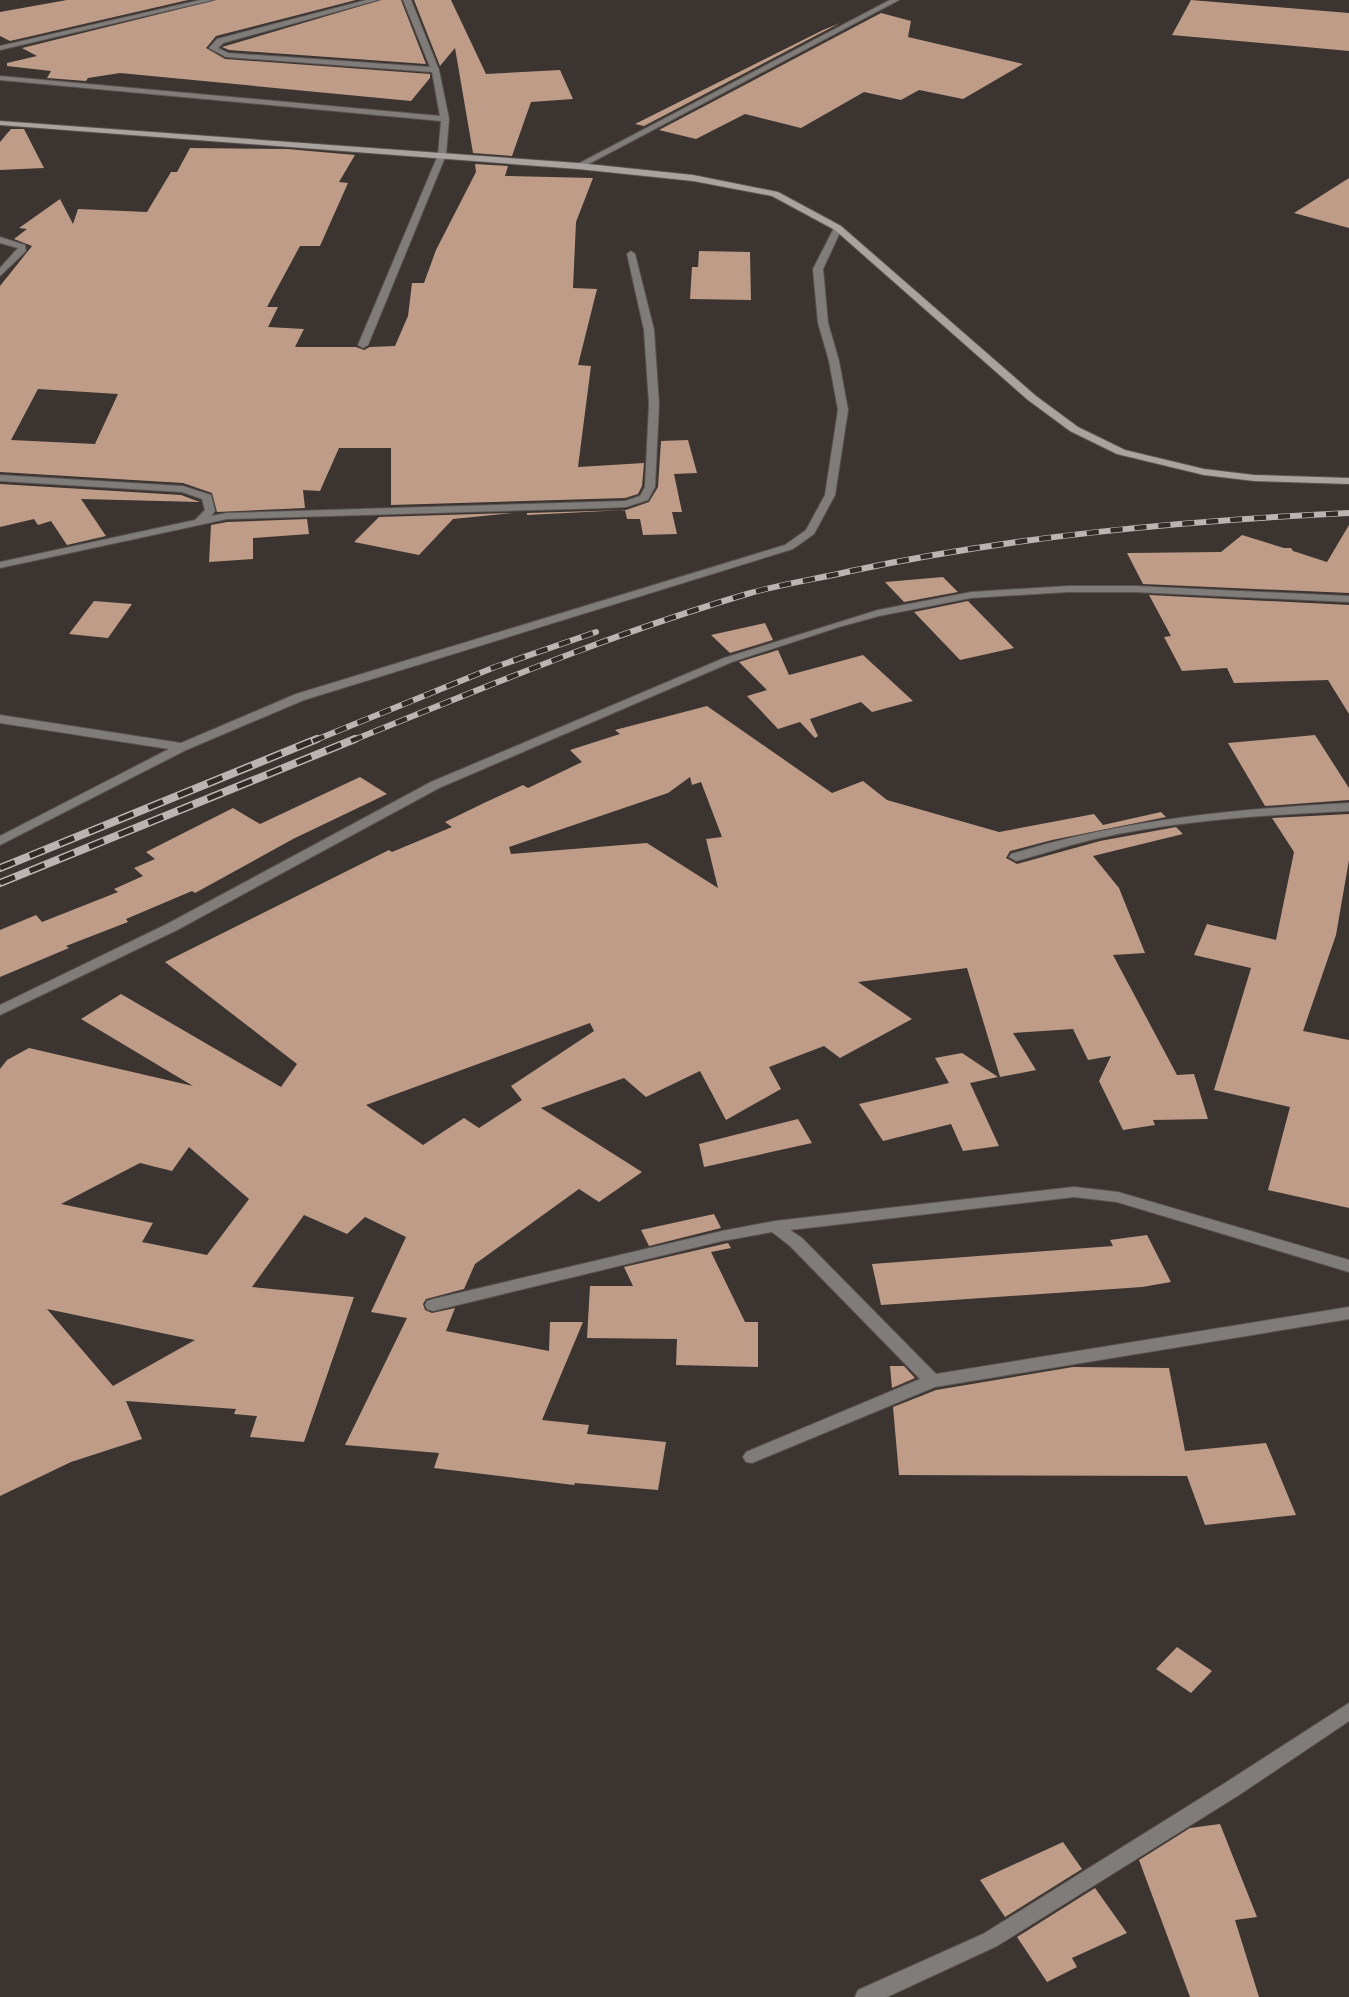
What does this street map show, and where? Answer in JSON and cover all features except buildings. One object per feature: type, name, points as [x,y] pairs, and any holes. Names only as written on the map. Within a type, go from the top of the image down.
[{"type":"main road","points":[[0,123],[578,166],[693,178],[775,194],[838,228],[1032,398],[1074,429],[1121,452],[1204,472],[1254,478],[1349,481]]},
{"type":"street","points":[[0,48],[209,0]]},
{"type":"street","points":[[374,0],[220,41],[213,48],[226,55],[435,70]]},
{"type":"street","points":[[363,345],[442,155],[445,119],[435,70],[407,0]]},
{"type":"street","points":[[578,166],[895,0]]},
{"type":"street","points":[[0,78],[445,119]]},
{"type":"street","points":[[0,841],[182,747],[300,697],[789,547],[810,532],[830,495],[843,410],[824,323],[818,269],[838,228]]},
{"type":"street","points":[[0,240],[17,243],[22,247],[22,251],[0,274]]},
{"type":"street","points":[[0,565],[199,522],[249,514],[605,505],[626,504],[644,498],[650,487],[654,404],[649,330],[632,254]]},
{"type":"street","points":[[0,478],[183,489],[207,497],[210,503],[210,511],[199,522]]},
{"type":"street","points":[[0,1011],[172,927],[435,785],[728,660],[835,625],[878,612],[971,595],[1068,589],[1134,589],[1349,599]]},
{"type":"street","points":[[0,719],[182,747]]},
{"type":"street","points":[[1016,857],[1057,843],[1175,820],[1349,807]]},
{"type":"street","points":[[433,1305],[722,1236],[775,1226],[1060,1194],[1093,1193],[1118,1197],[1349,1266]]},
{"type":"street","points":[[775,1226],[796,1242],[932,1381]]},
{"type":"street","points":[[752,1457],[932,1381],[1349,1313]]},
{"type":"street","points":[[865,1997],[990,1940],[1232,1789],[1349,1711]]},
{"type":"railway","points":[[351,741],[646,626],[773,587],[913,559],[1036,539],[1161,526],[1349,513]]},
{"type":"railway","points":[[313,741],[495,667],[596,632]]},
{"type":"railway","points":[[0,868],[317,739]]},
{"type":"railway","points":[[0,883],[355,739]]}]
